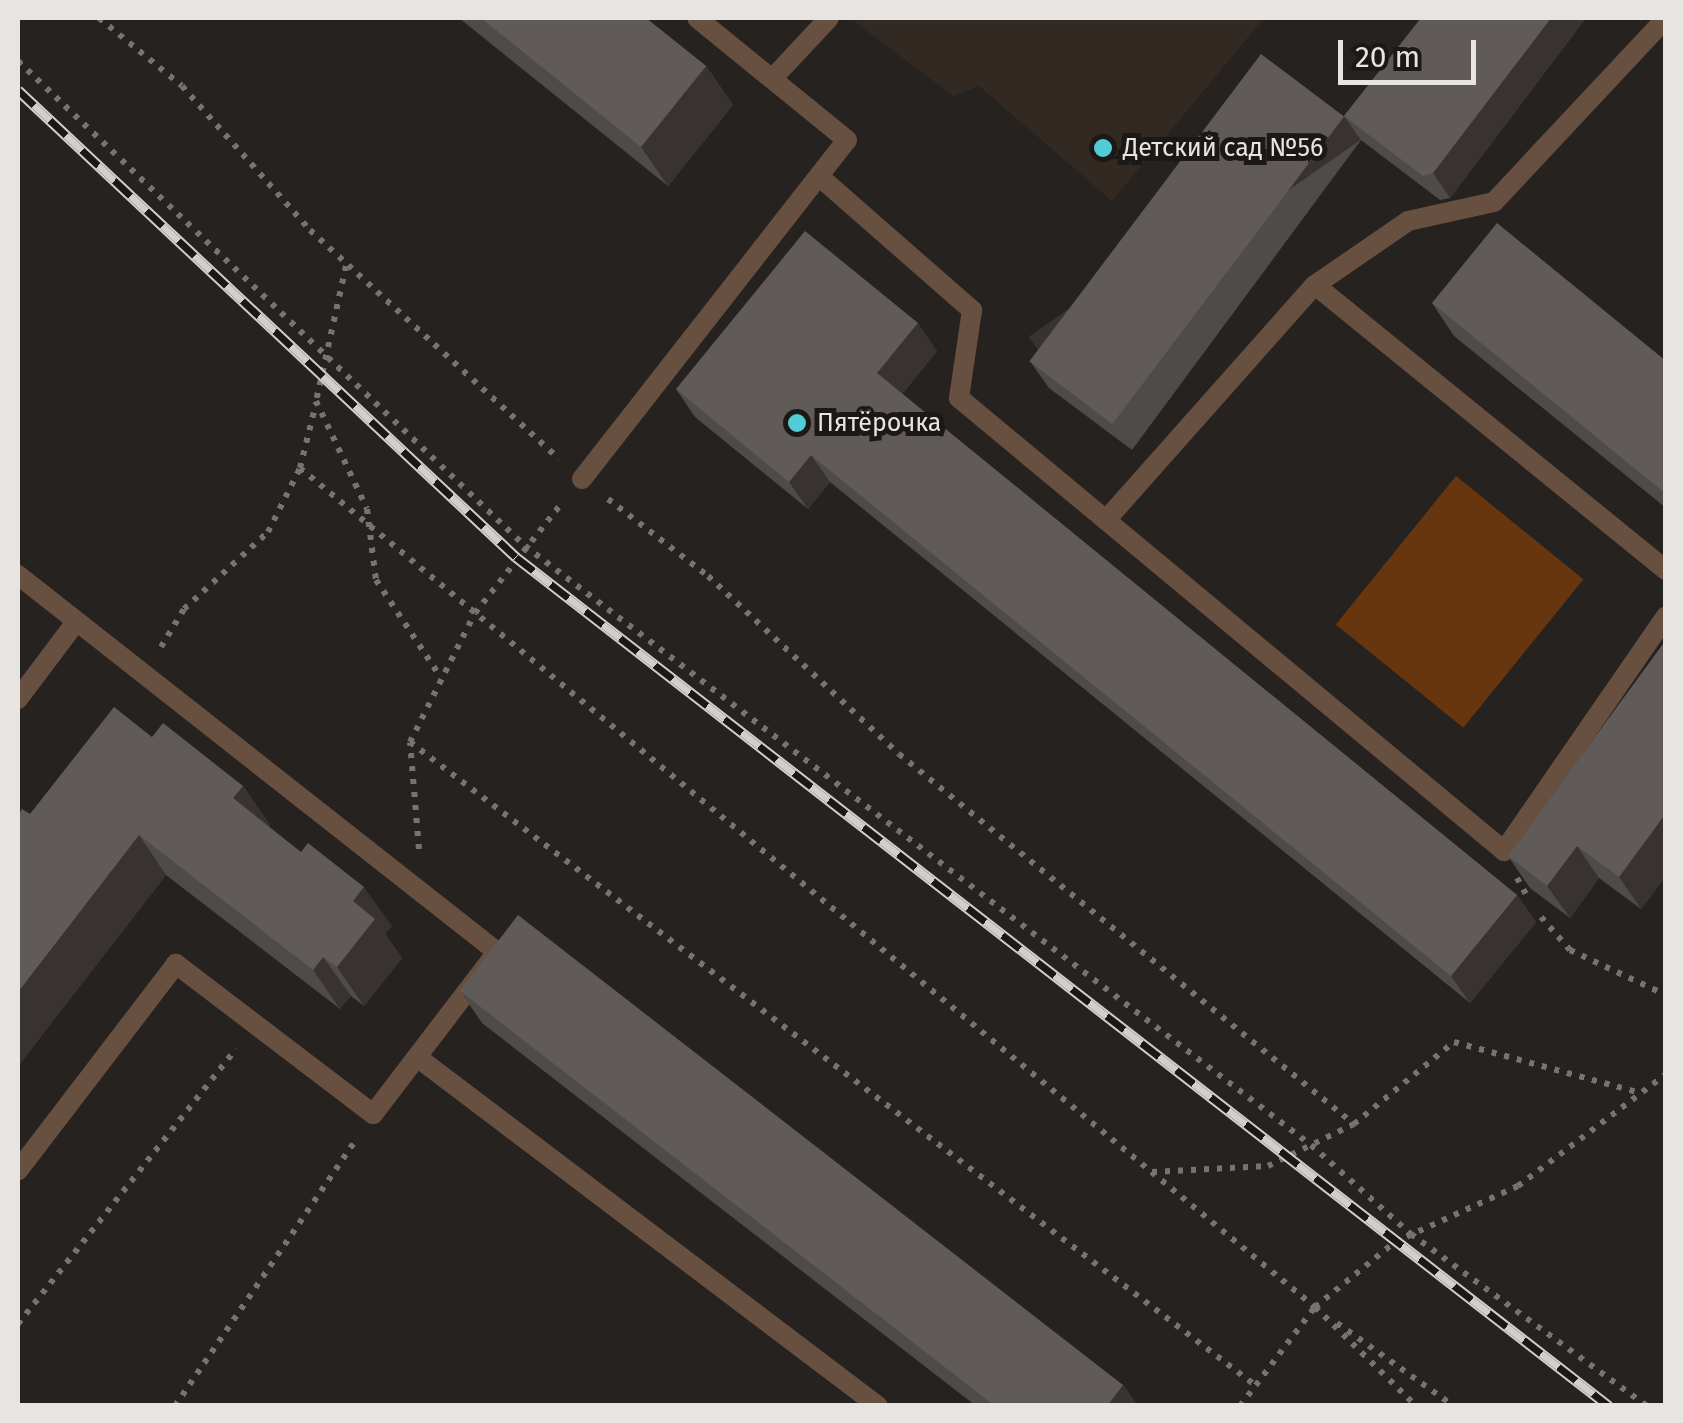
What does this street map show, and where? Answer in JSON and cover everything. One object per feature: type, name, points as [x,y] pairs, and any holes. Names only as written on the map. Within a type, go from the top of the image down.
[{"type":"lane","points":[[582,479],[846,140],[697,18]]},
{"type":"lane","points":[[772,79],[829,18]]},
{"type":"lane","points":[[1106,520],[1315,285],[1408,221],[1494,202],[1666,18]]},
{"type":"lane","points":[[820,178],[972,310],[958,398],[1504,851],[1666,616]]},
{"type":"lane","points":[[1315,285],[1666,570]]},
{"type":"lane","points":[[18,575],[496,952],[373,1114],[176,964],[18,1171]]},
{"type":"lane","points":[[18,699],[76,622]]},
{"type":"lane","points":[[417,1057],[878,1406]]},
{"type":"path","points":[[99,18],[182,86],[346,265],[582,479],[708,576],[899,754],[1354,1124]]},
{"type":"path","points":[[18,61],[327,352],[525,546],[1311,1145],[1411,1234],[1647,1406]]},
{"type":"path","points":[[144,676],[184,609],[268,532],[300,468],[346,265]]},
{"type":"path","points":[[316,401],[369,526],[376,580],[439,675]]},
{"type":"path","points":[[300,468],[1315,1307],[1454,1406]]},
{"type":"path","points":[[423,894],[410,742],[439,675],[475,613],[582,479]]},
{"type":"path","points":[[410,742],[1255,1385]]},
{"type":"path","points":[[1541,917],[1570,950],[1666,995]]},
{"type":"path","points":[[18,1324],[256,1025]]},
{"type":"path","points":[[1152,1172],[1268,1166],[1354,1124],[1454,1042],[1640,1093]]},
{"type":"path","points":[[1240,1406],[1315,1307],[1411,1234],[1518,1186],[1666,1074]]},
{"type":"path","points":[[176,1406],[373,1114]]},
{"type":"path","points":[[1315,1307],[1416,1406]]},
{"type":"shaded area","name":"Детский сад №56","points":[[850,18],[1264,18],[1112,201],[979,86],[953,96]]},
{"type":"shaded area","points":[[1456,476],[1583,579],[1463,728],[1336,624]]},
{"type":"building","points":[[481,18],[646,18],[706,66],[641,147]]},
{"type":"building","points":[[1421,18],[1551,18],[1433,173],[1423,176],[1344,116]]},
{"type":"building","points":[[1261,54],[1344,117],[1112,424],[1029,361]]},
{"type":"building","points":[[1497,223],[1666,361],[1666,494],[1432,303]]},
{"type":"building","points":[[805,231],[918,323],[877,373],[1517,895],[1451,976],[811,455],[789,482],[676,389]]},
{"type":"building","points":[[1666,640],[1666,813],[1619,877],[1577,846],[1547,886],[1508,856]]},
{"type":"building","points":[[114,707],[152,737],[163,723],[243,786],[233,798],[301,852],[308,843],[364,887],[353,901],[375,919],[337,967],[323,957],[313,970],[139,835],[18,992],[18,815],[22,809],[30,814]]},
{"type":"building","points":[[518,915],[1123,1385],[1107,1406],[995,1406],[460,991]]},
{"type":"railway","points":[[18,90],[516,557],[1609,1406]]},
{"type":"place","name":"Детский сад №56","points":[[1103,148]]},
{"type":"place","name":"Пятёрочка","points":[[797,423]]}]
